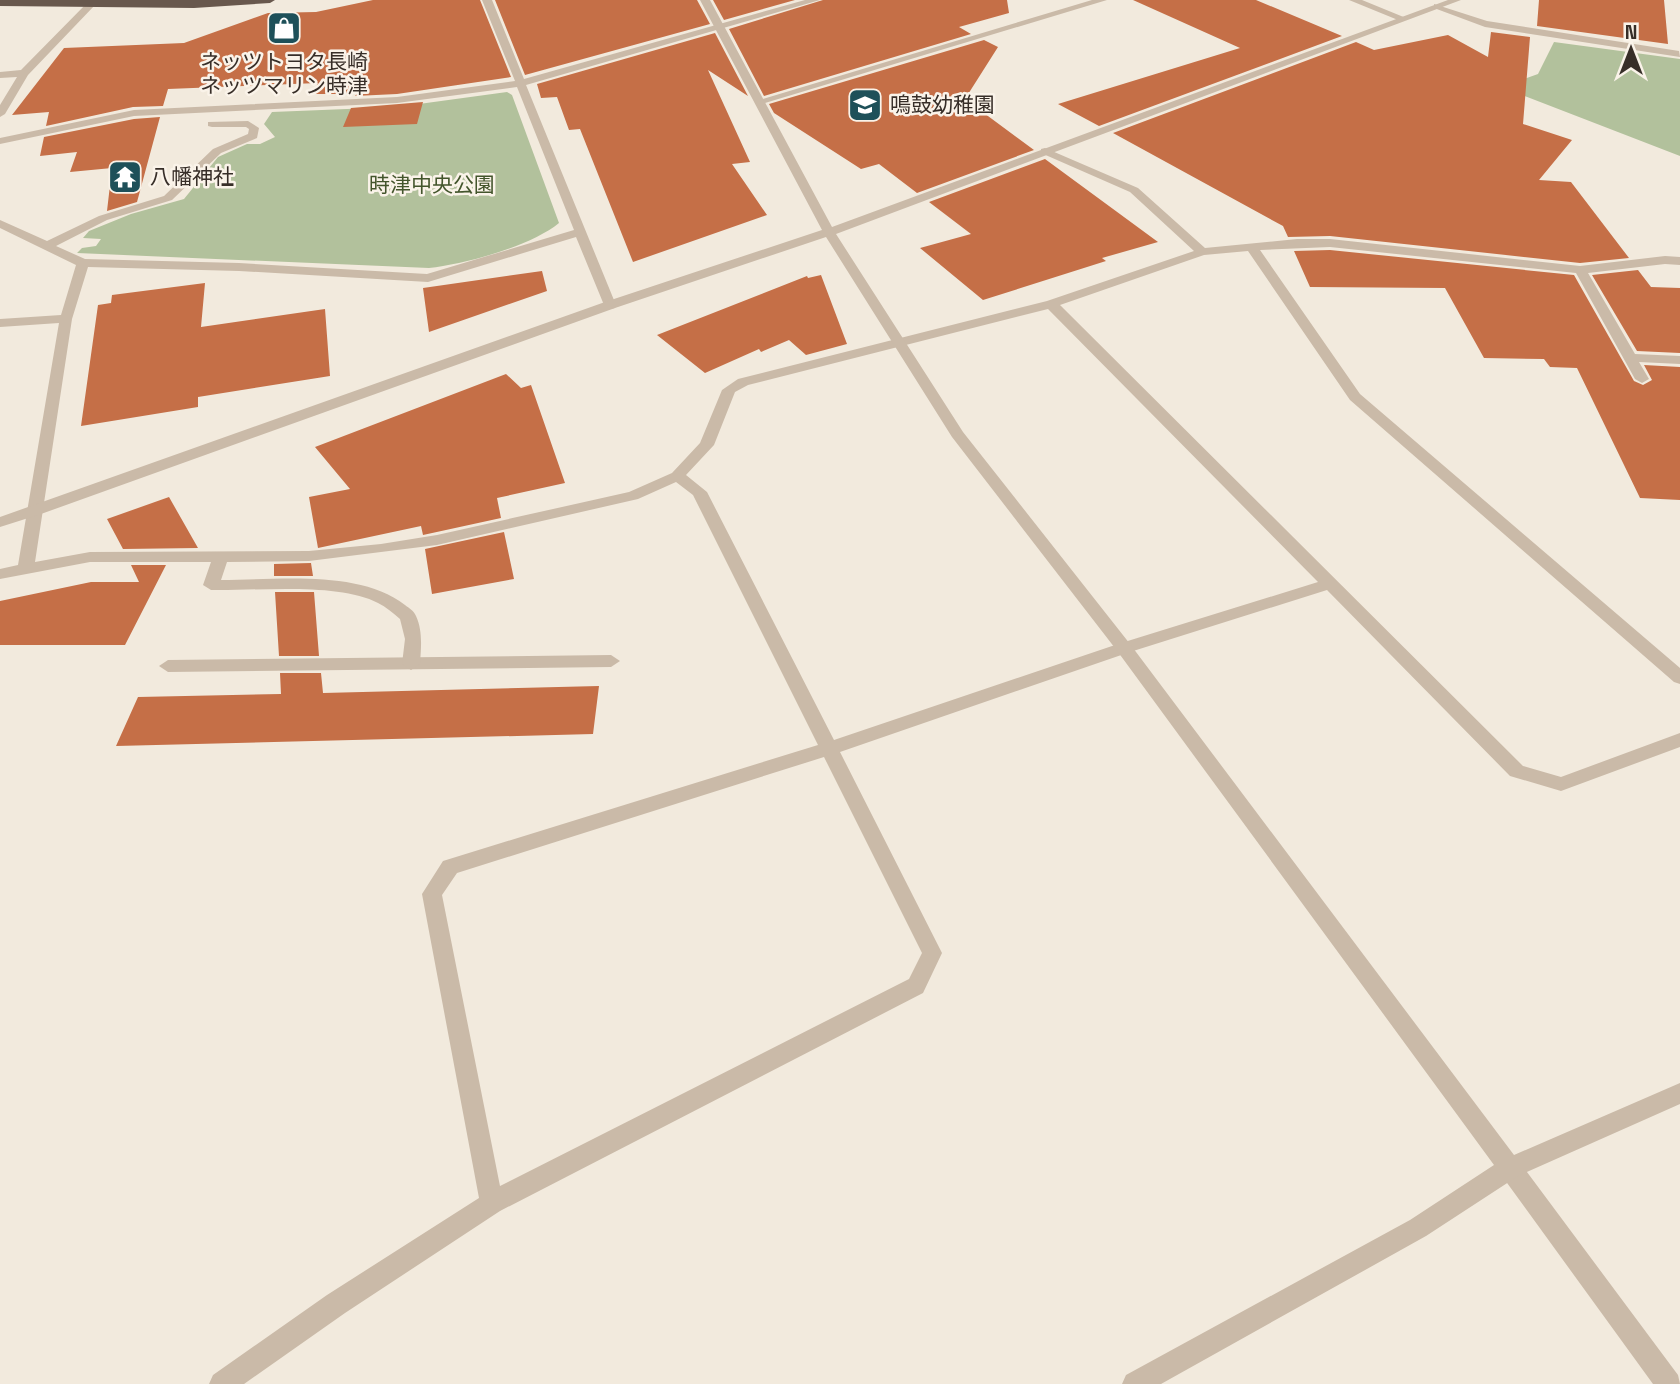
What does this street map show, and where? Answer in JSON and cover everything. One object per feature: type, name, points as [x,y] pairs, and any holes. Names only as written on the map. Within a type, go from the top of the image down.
[{"type":"highway","points":[[0,3],[194,5],[270,0]]},
{"type":"street","points":[[487,0],[610,305]]},
{"type":"street","points":[[705,0],[829,232],[957,434],[1124,648],[1669,1384]]},
{"type":"street","points":[[0,141],[134,113],[397,100],[521,83],[815,0]]},
{"type":"street","points":[[761,101],[1102,0]]},
{"type":"street","points":[[1354,0],[1401,18]]},
{"type":"street","points":[[0,522],[610,305],[829,232],[1455,0]]},
{"type":"street","points":[[0,113],[24,73],[90,5]]},
{"type":"street","points":[[1437,6],[1485,24],[1679,54]]},
{"type":"street","points":[[0,75],[24,73]]},
{"type":"street","points":[[47,246],[103,218],[168,198],[217,151],[253,136],[254,128],[248,124],[212,124]]},
{"type":"street","points":[[1045,151],[1135,190],[1202,252]]},
{"type":"street","points":[[0,224],[83,262],[239,267],[428,278],[579,232]]},
{"type":"street","points":[[0,574],[90,557],[309,556],[437,540],[633,496],[677,476],[707,445],[729,390],[743,382],[1051,304],[1202,252],[1297,243],[1330,243],[1580,270],[1665,260],[1680,261]]},
{"type":"street","points":[[1252,248],[1356,397],[1680,678]]},
{"type":"street","points":[[26,567],[66,319],[83,262]]},
{"type":"street","points":[[1580,270],[1642,379]]},
{"type":"street","points":[[1051,304],[1517,771],[1561,784],[1680,740]]},
{"type":"street","points":[[0,323],[66,319]]},
{"type":"street","points":[[1630,358],[1680,360]]},
{"type":"street","points":[[222,1384],[336,1304],[492,1203],[916,986],[932,953],[699,492],[677,476]]},
{"type":"street","points":[[221,556],[211,585],[307,586],[352,590],[382,598],[408,615],[413,639],[411,664]]},
{"type":"street","points":[[492,1203],[432,894],[450,867],[829,749],[1124,648],[1332,583]]},
{"type":"street","points":[[169,666],[611,662]]},
{"type":"street","points":[[1135,1384],[1418,1228],[1510,1168],[1680,1093]]},
{"type":"green space","points":[[1554,42],[1680,59],[1680,156],[1501,87],[1538,74]]},
{"type":"green space","name":"時津中央公園","points":[[507,92],[512,95],[559,223],[515,246],[461,263],[429,268],[77,253],[82,248],[96,246],[101,239],[83,238],[89,231],[131,214],[184,199],[218,157],[247,144],[260,144],[275,137],[264,124],[272,112],[397,107]]},
{"type":"building","points":[[373,0],[480,0],[511,77],[397,94],[355,96],[357,94],[313,94],[318,83],[168,89],[163,106],[133,107],[46,126],[49,112],[12,115],[64,48],[184,43],[268,13],[316,12]]},
{"type":"building","points":[[495,0],[697,0],[710,24],[525,75]]},
{"type":"building","points":[[713,0],[795,0],[724,20]]},
{"type":"building","points":[[823,0],[1007,0],[1009,13],[959,27],[971,34],[764,96],[729,29]]},
{"type":"building","points":[[1133,0],[1256,0],[1342,36],[1099,126],[1058,104],[1240,48]]},
{"type":"building","points":[[1539,0],[1664,0],[1668,44],[1537,26]]},
{"type":"building","points":[[1491,32],[1530,37],[1523,124],[1572,140],[1539,180],[1571,182],[1629,258],[1580,263],[1330,236],[1288,237],[1283,226],[1113,133],[1356,42],[1374,50],[1448,35],[1488,57]]},
{"type":"building","points":[[715,33],[748,96],[708,70],[750,162],[732,164],[767,215],[633,262],[580,129],[569,130],[557,97],[541,98],[537,84]]},
{"type":"building","points":[[984,40],[998,47],[965,99],[1034,150],[917,193],[879,164],[861,169],[774,113],[769,104]]},
{"type":"building","points":[[423,102],[417,124],[343,127],[351,108]]},
{"type":"building","points":[[160,117],[137,202],[107,211],[112,168],[70,172],[77,152],[40,156],[44,137],[134,119]]},
{"type":"building","points":[[1045,159],[1158,242],[1102,258],[1106,261],[983,300],[920,248],[971,234],[929,202]]},
{"type":"building","points":[[1330,250],[1574,275],[1634,381],[1643,385],[1652,380],[1644,365],[1680,367],[1680,500],[1640,498],[1577,368],[1550,367],[1544,359],[1484,358],[1445,288],[1310,287],[1294,251]]},
{"type":"building","points":[[1638,270],[1651,287],[1680,288],[1680,353],[1637,351],[1592,275]]},
{"type":"building","points":[[542,271],[547,291],[429,332],[423,288]]},
{"type":"building","points":[[821,275],[847,344],[806,355],[789,340],[761,352],[759,349],[705,373],[657,335],[807,276]]},
{"type":"building","points":[[205,283],[201,327],[325,309],[330,376],[198,397],[198,407],[81,426],[98,305],[111,303],[112,295]]},
{"type":"building","points":[[506,374],[521,388],[531,385],[565,483],[497,498],[501,518],[423,535],[421,526],[318,548],[309,497],[350,489],[315,447]]},
{"type":"building","points":[[169,497],[198,548],[123,549],[107,519]]},
{"type":"building","points":[[504,532],[514,579],[432,594],[425,549]]},
{"type":"building","points":[[311,563],[313,576],[274,576],[274,564]]},
{"type":"building","points":[[131,565],[166,565],[125,645],[0,645],[0,601],[91,582],[139,582]]},
{"type":"building","points":[[275,592],[314,592],[319,656],[279,656]]},
{"type":"building","points":[[280,673],[321,673],[323,693],[599,686],[593,734],[116,746],[138,697],[281,694]]},
{"type":"place","name":"ネッツトヨタ長崎 ネッツマリン時津","points":[[284,28]]},
{"type":"place","name":"鳴鼓幼稚園","points":[[865,105]]},
{"type":"place","name":"八幡神社","points":[[125,177]]}]
